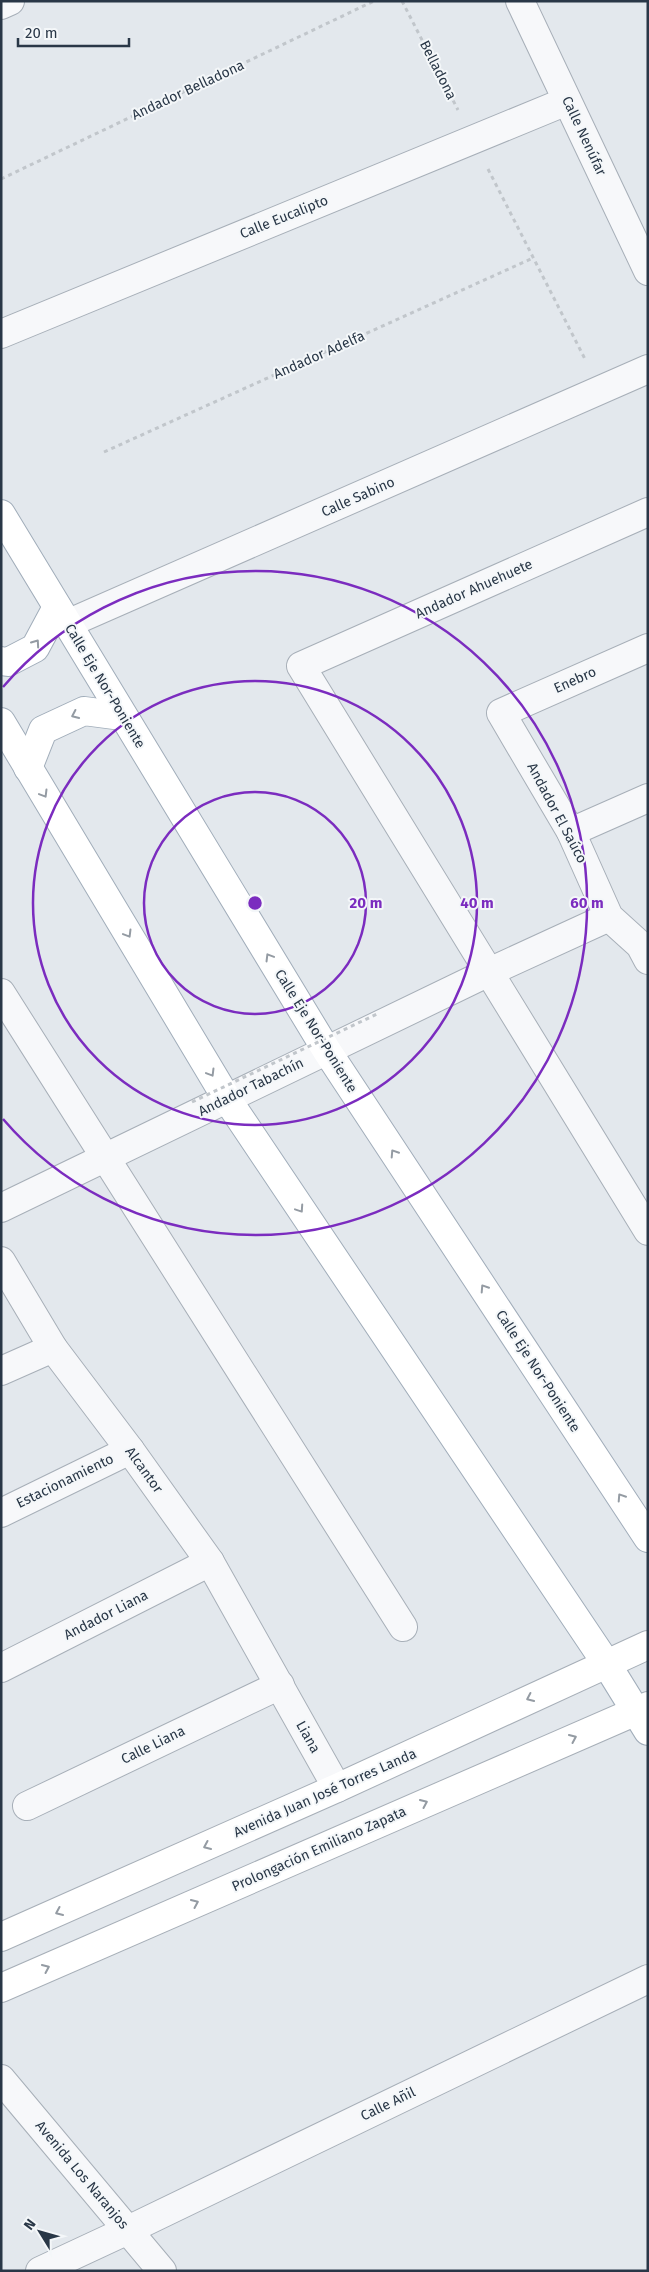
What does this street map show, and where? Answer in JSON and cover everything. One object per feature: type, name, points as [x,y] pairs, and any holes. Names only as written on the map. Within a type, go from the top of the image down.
[{"type":"main road","name":"Calle Eje Nor-Poniente","points":[[1,514],[327,1051],[648,1538]]},
{"type":"main road","points":[[1,661],[8,662],[35,648],[62,616]]},
{"type":"main road","points":[[28,768],[43,730],[84,711],[122,716]]},
{"type":"main road","points":[[1,722],[227,1099],[606,1663],[644,1716]]},
{"type":"main road","name":"Avenida Juan José Torres Landa","points":[[1,1937],[337,1788],[648,1644]]},
{"type":"main road","name":"Prolongación Emiliano Zapata","points":[[1,1988],[644,1716]]},
{"type":"street","points":[[1,5],[10,1]]},
{"type":"street","name":"Calle Nenúfar","points":[[520,1],[648,271]]},
{"type":"street","name":"Calle Eucalipto","points":[[1,334],[567,101]]},
{"type":"street","name":"Calle Sabino","points":[[62,616],[601,391],[648,369]]},
{"type":"street","name":"Andador Ahuehuete","points":[[489,972],[300,666],[648,512]]},
{"type":"street","name":"Enebro","points":[[501,713],[648,648]]},
{"type":"street","name":"Andador El Saúco","points":[[501,713],[571,832],[609,917],[645,949]]},
{"type":"street","points":[[571,832],[648,798]]},
{"type":"street","name":"Andador Tabachín","points":[[1,1208],[489,972],[609,917]]},
{"type":"street","points":[[489,972],[648,1231]]},
{"type":"street","points":[[1,993],[403,1627]]},
{"type":"street","name":"Alcantor","points":[[1,1261],[53,1348],[130,1450],[210,1562],[280,1685]]},
{"type":"street","points":[[1,1371],[53,1348]]},
{"type":"street","name":"Estacionamiento","points":[[1,1513],[130,1450]]},
{"type":"street","name":"Andador Liana","points":[[1,1668],[210,1562]]},
{"type":"street","name":"Liana","points":[[280,1685],[337,1788]]},
{"type":"street","name":"Calle Liana","points":[[27,1806],[280,1685]]},
{"type":"street","name":"Calle Añil","points":[[40,2271],[648,1978]]},
{"type":"street","name":"Avenida Los Naranjos","points":[[1,2079],[162,2271]]},
{"type":"path","name":"Andador Belladona","points":[[1,179],[374,1]]},
{"type":"path","name":"Belladona","points":[[402,1],[473,139]]},
{"type":"path","points":[[473,139],[601,391]]},
{"type":"path","name":"Andador Adelfa","points":[[104,452],[533,258]]},
{"type":"path","points":[[192,1102],[377,1014]]}]
